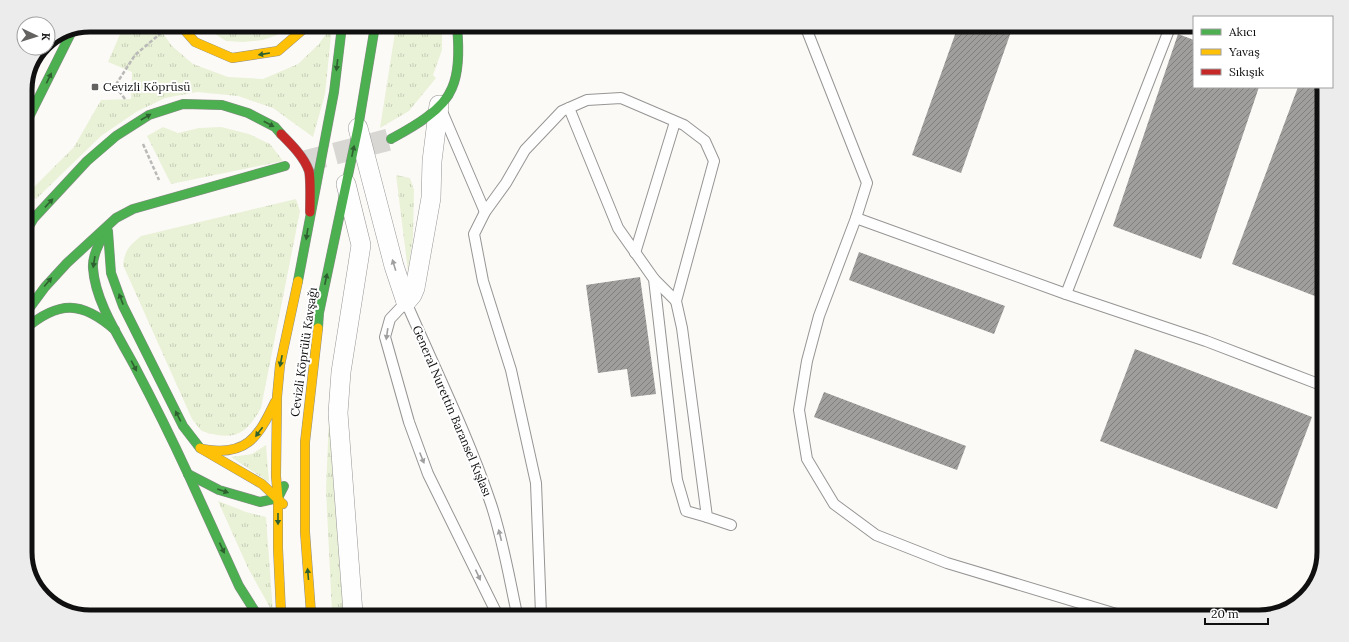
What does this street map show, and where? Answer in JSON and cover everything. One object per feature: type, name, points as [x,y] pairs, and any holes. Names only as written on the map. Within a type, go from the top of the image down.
[{"type":"main road","points":[[186,32],[195,42],[232,58],[278,51],[301,32]]},
{"type":"main road","name":"Cevizli Köprülü Kavşağı","points":[[281,610],[278,548],[278,498],[276,476],[277,397],[280,365],[334,92],[341,32]]},
{"type":"main road","name":"Cevizli Köprülü Kavşağı","points":[[311,610],[305,532],[306,442],[310,394],[319,313],[358,128],[374,32]]},
{"type":"main road","points":[[391,139],[410,129],[426,118],[451,90],[458,64],[458,32]]},
{"type":"main road","points":[[32,111],[70,36]]},
{"type":"main road","points":[[32,221],[87,161],[116,136],[149,114],[184,104],[222,104],[248,113],[275,127],[294,147],[302,158],[309,172],[310,212]]},
{"type":"main road","points":[[32,303],[50,279],[73,256],[116,218],[133,209],[285,166]]},
{"type":"main road","points":[[107,226],[97,248],[93,267],[99,295],[178,451],[239,586],[254,610]]},
{"type":"main road","points":[[107,226],[111,273],[123,306],[183,426],[200,448],[262,484],[278,498],[287,509]]},
{"type":"main road","points":[[32,323],[45,313],[55,309],[69,307],[83,309],[96,314],[105,320],[116,331]]},
{"type":"main road","points":[[200,448],[212,451],[228,451],[245,445],[255,438],[262,428],[277,397]]},
{"type":"main road","points":[[295,463],[306,442]]},
{"type":"main road","points":[[188,474],[219,490],[260,502],[278,498]]},
{"type":"main road","points":[[278,498],[288,477]]},
{"type":"main road","points":[[296,521],[305,532]]},
{"type":"street","points":[[406,302],[412,295],[415,288],[431,198],[432,161],[439,105]]},
{"type":"street","name":"General Nurettin Baransel Kışlası","points":[[358,128],[394,266],[406,302]]},
{"type":"street","points":[[346,184],[361,245],[341,372],[338,413],[353,610]]},
{"type":"lane","points":[[808,32],[867,183],[856,218],[819,316],[807,361],[799,410],[807,459],[834,504],[876,535],[948,563],[1103,610]]},
{"type":"lane","points":[[1066,294],[1168,32]]},
{"type":"lane","points":[[541,610],[536,483],[511,370],[483,281],[474,234],[485,212],[506,183],[525,150],[562,111],[587,100],[622,98],[684,125],[705,141],[714,161],[676,301],[682,328],[707,517]]},
{"type":"lane","points":[[439,105],[485,212]]},
{"type":"lane","points":[[569,108],[618,228],[654,279],[676,301]]},
{"type":"lane","points":[[636,253],[675,122]]},
{"type":"lane","points":[[856,218],[1066,294],[1206,341],[1317,383]]},
{"type":"lane","points":[[654,279],[677,480],[686,511],[731,525]]},
{"type":"lane","points":[[406,302],[390,319],[385,337],[409,422],[428,474],[495,610]]},
{"type":"lane","name":"General Nurettin Baransel Kışlası","points":[[406,302],[480,473],[492,506],[500,535],[516,610]]},
{"type":"path","points":[[125,99],[115,86],[135,55],[163,32]]},
{"type":"path","points":[[141,140],[168,200]]},
{"type":"green space","points":[[121,32],[162,32],[172,46],[193,64],[228,77],[263,79],[298,64],[318,45],[328,32],[331,32],[325,94],[313,137],[273,108],[238,96],[197,92],[165,98],[136,112],[101,136],[36,199],[32,197],[32,189],[74,147],[101,100],[131,99],[132,72],[108,62]]},
{"type":"green space","points":[[212,32],[280,32],[277,35],[263,40],[243,42],[226,41]]},
{"type":"green space","points":[[395,32],[442,32],[442,50],[433,75],[436,78],[409,111],[380,128]]},
{"type":"green space","points":[[163,127],[178,133],[199,128],[221,127],[249,134],[270,144],[283,161],[171,184],[147,136]]},
{"type":"green space","points":[[396,175],[410,178],[414,190],[413,238],[408,271]]},
{"type":"green space","points":[[296,199],[300,211],[261,408],[249,426],[239,433],[225,436],[204,432],[192,419],[123,265],[126,252],[141,236]]},
{"type":"green space","points":[[330,391],[333,474],[344,610],[332,610],[326,490]]},
{"type":"green space","points":[[266,445],[269,482],[231,457],[252,454]]},
{"type":"green space","points":[[218,501],[246,512],[266,517],[273,610],[271,610],[248,568]]},
{"type":"building","points":[[956,32],[1011,32],[961,173],[912,155]]},
{"type":"building","points":[[1178,34],[1193,40],[1193,88],[1259,88],[1201,259],[1113,226]]},
{"type":"building","points":[[1298,88],[1317,88],[1317,297],[1232,264]]},
{"type":"building","points":[[859,252],[1005,306],[994,334],[849,280]]},
{"type":"building","points":[[640,277],[656,394],[631,397],[627,369],[598,373],[586,285]]},
{"type":"building","points":[[1135,349],[1312,417],[1277,509],[1100,441]]},
{"type":"building","points":[[824,392],[966,446],[957,470],[814,417]]},
{"type":"tunnel","points":[[303,162],[391,139]]},
{"type":"traffic: fast","points":[[298,281],[334,92],[341,32]]},
{"type":"traffic: fast","points":[[318,328],[319,313],[358,128],[374,32]]},
{"type":"traffic: fast","points":[[391,139],[426,118],[448,96],[455,81],[458,66],[457,32]]},
{"type":"traffic: fast","points":[[32,111],[70,36]]},
{"type":"traffic: fast","points":[[32,221],[87,161],[116,136],[149,115],[183,104],[222,105],[248,113],[275,127],[281,134]]},
{"type":"traffic: fast","points":[[32,305],[45,287],[67,263],[116,218],[133,209],[285,166]]},
{"type":"traffic: fast","points":[[105,231],[93,263],[98,293],[115,331],[148,392],[188,474]]},
{"type":"traffic: fast","points":[[108,231],[111,273],[123,306],[183,426],[200,448]]},
{"type":"traffic: fast","points":[[32,324],[49,313],[60,309],[70,308],[81,309],[92,314],[103,320],[115,330]]},
{"type":"traffic: fast","points":[[188,474],[219,490],[260,502],[278,498],[284,486]]},
{"type":"traffic: fast","points":[[188,474],[239,586],[254,610]]},
{"type":"traffic: slow","points":[[186,32],[195,42],[232,58],[278,51],[300,32]]},
{"type":"traffic: slow","points":[[281,610],[278,548],[278,498],[276,476],[277,397],[280,365],[298,281]]},
{"type":"traffic: slow","points":[[311,610],[305,532],[305,442],[318,328]]},
{"type":"traffic: slow","points":[[202,449],[217,451],[230,450],[249,442],[263,426],[275,402]]},
{"type":"traffic: slow","points":[[200,448],[262,484],[283,504]]},
{"type":"traffic: jam","points":[[281,134],[301,156],[309,171],[310,212]]},
{"type":"place","name":"Cevizli Köprüsü","points":[[95,87]]}]
